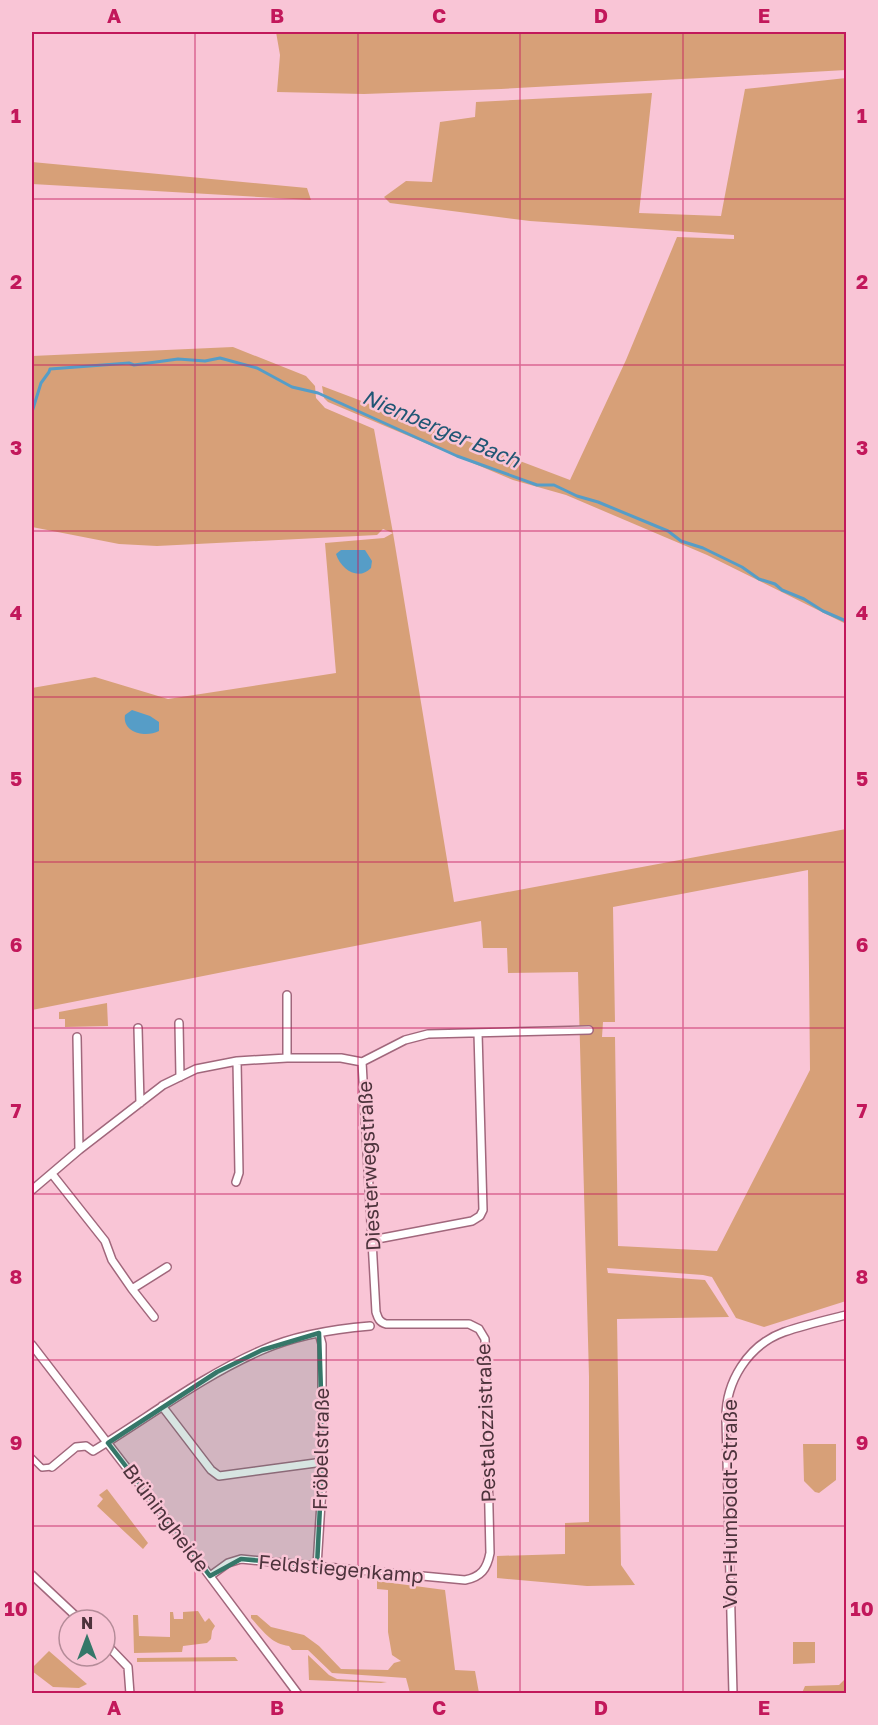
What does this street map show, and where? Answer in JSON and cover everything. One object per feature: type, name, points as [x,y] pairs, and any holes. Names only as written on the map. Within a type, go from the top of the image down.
[{"type":"street","points":[[287,995],[287,1058]]},
{"type":"street","points":[[179,1023],[180,1077]]},
{"type":"street","points":[[138,1028],[140,1103]]},
{"type":"street","name":"Diesterwegstraße","points":[[381,1322],[376,1312],[362,1062],[399,1042],[418,1036],[444,1033],[589,1030]]},
{"type":"street","points":[[372,1240],[471,1221],[480,1216],[484,1203],[478,1033]]},
{"type":"street","points":[[77,1037],[79,1150]]},
{"type":"street","points":[[32,1190],[79,1150],[163,1085],[196,1069],[237,1061],[287,1058],[341,1058],[362,1062]]},
{"type":"street","points":[[236,1182],[239,1173],[237,1061]]},
{"type":"street","points":[[52,1174],[105,1241],[112,1260],[154,1317]]},
{"type":"street","points":[[132,1289],[167,1267]]},
{"type":"street","name":"Von-Humboldt-Straße","points":[[734,1694],[726,1420],[729,1392],[741,1367],[764,1343],[783,1332],[846,1315]]},
{"type":"street","name":"Pestalozzistraße","points":[[381,1322],[397,1325],[469,1324],[476,1326],[484,1334],[490,1553],[487,1568],[477,1578]]},
{"type":"street","points":[[32,1458],[42,1468],[52,1467],[76,1447],[86,1446],[93,1451],[217,1372],[262,1350],[319,1333],[370,1326]]},
{"type":"street","name":"Fröbelstraße","points":[[317,1566],[323,1462],[322,1344],[319,1333]]},
{"type":"street","name":"Brüningheide","points":[[33,1349],[108,1443],[298,1694]]},
{"type":"street","points":[[162,1406],[211,1470],[219,1476],[323,1462]]},
{"type":"street","name":"Feldstiegenkamp","points":[[210,1576],[228,1563],[241,1560],[465,1580],[477,1578]]},
{"type":"street","points":[[32,1575],[67,1608]]},
{"type":"street","points":[[117,1656],[128,1667],[130,1694]]},
{"type":"highlighted area","points":[[319,1333],[323,1448],[317,1566],[241,1559],[210,1576],[108,1443],[217,1372],[262,1350]]},
{"type":"shaded area","points":[[276,32],[846,32],[846,70],[501,89],[364,94],[277,92],[280,55]]},
{"type":"shaded area","points":[[846,78],[846,624],[707,555],[566,495],[513,480],[328,402],[324,398],[322,386],[570,480],[626,360],[677,237],[734,239],[734,235],[530,221],[390,203],[384,197],[406,181],[432,182],[440,122],[475,117],[476,102],[652,93],[639,213],[721,216],[745,89]]},
{"type":"shaded area","points":[[32,162],[307,188],[311,200],[32,184]]},
{"type":"shaded area","points":[[233,347],[306,376],[315,386],[316,398],[325,408],[374,429],[393,533],[383,529],[377,535],[157,546],[119,544],[32,527],[32,356]]},
{"type":"shaded area","points":[[393,533],[454,902],[846,829],[846,1301],[764,1327],[736,1318],[712,1277],[607,1268],[608,1273],[705,1280],[729,1317],[617,1319],[621,1565],[635,1585],[587,1586],[497,1578],[497,1556],[565,1554],[565,1523],[589,1522],[589,1376],[578,972],[508,973],[507,948],[483,948],[481,921],[32,1010],[32,688],[95,677],[168,699],[336,673],[325,543],[384,538]],"holes":[[[808,870],[810,1070],[717,1251],[618,1246],[615,1037],[602,1037],[603,1022],[615,1022],[613,907]]]},
{"type":"shaded area","points":[[107,1003],[108,1026],[65,1027],[65,1019],[59,1019],[59,1012]]},
{"type":"shaded area","points":[[803,1444],[836,1444],[836,1480],[819,1493],[804,1481]]},
{"type":"shaded area","points":[[107,1489],[148,1543],[143,1549],[97,1506],[103,1499],[99,1495]]},
{"type":"shaded area","points":[[377,1581],[445,1590],[455,1670],[475,1671],[479,1693],[410,1693],[406,1678],[332,1673],[308,1650],[292,1650],[289,1646],[272,1640],[251,1618],[251,1615],[257,1615],[271,1627],[304,1635],[319,1646],[341,1669],[388,1670],[394,1663],[401,1661],[392,1655],[388,1632],[388,1590],[377,1589]]},
{"type":"shaded area","points":[[198,1611],[205,1622],[209,1618],[215,1626],[211,1639],[207,1643],[183,1646],[182,1652],[134,1653],[133,1615],[138,1615],[139,1636],[170,1637],[170,1612],[173,1612],[174,1619],[183,1619],[183,1612]]},
{"type":"shaded area","points":[[793,1642],[815,1642],[815,1663],[793,1664]]},
{"type":"shaded area","points":[[49,1651],[57,1658],[57,1668],[69,1668],[87,1684],[79,1688],[53,1687],[32,1671],[32,1668]]},
{"type":"shaded area","points":[[308,1655],[329,1675],[337,1679],[387,1682],[309,1680]]},
{"type":"shaded area","points":[[235,1657],[238,1661],[137,1662],[137,1658]]},
{"type":"shaded area","points":[[846,1678],[846,1693],[802,1693],[805,1686],[839,1685]]},
{"type":"water","points":[[341,550],[365,550],[372,561],[371,568],[361,574],[346,569],[336,554]]},
{"type":"water","points":[[132,710],[150,716],[159,722],[159,731],[142,734],[131,730],[125,721],[125,715]]},
{"type":"waterway","name":"Nienberger Bach","points":[[32,412],[41,383],[50,369],[129,363],[134,365],[178,359],[205,361],[220,358],[257,368],[292,387],[318,393],[457,456],[537,485],[554,485],[668,531],[681,541],[703,548],[742,567],[759,579],[775,584],[782,590],[846,621]]}]
